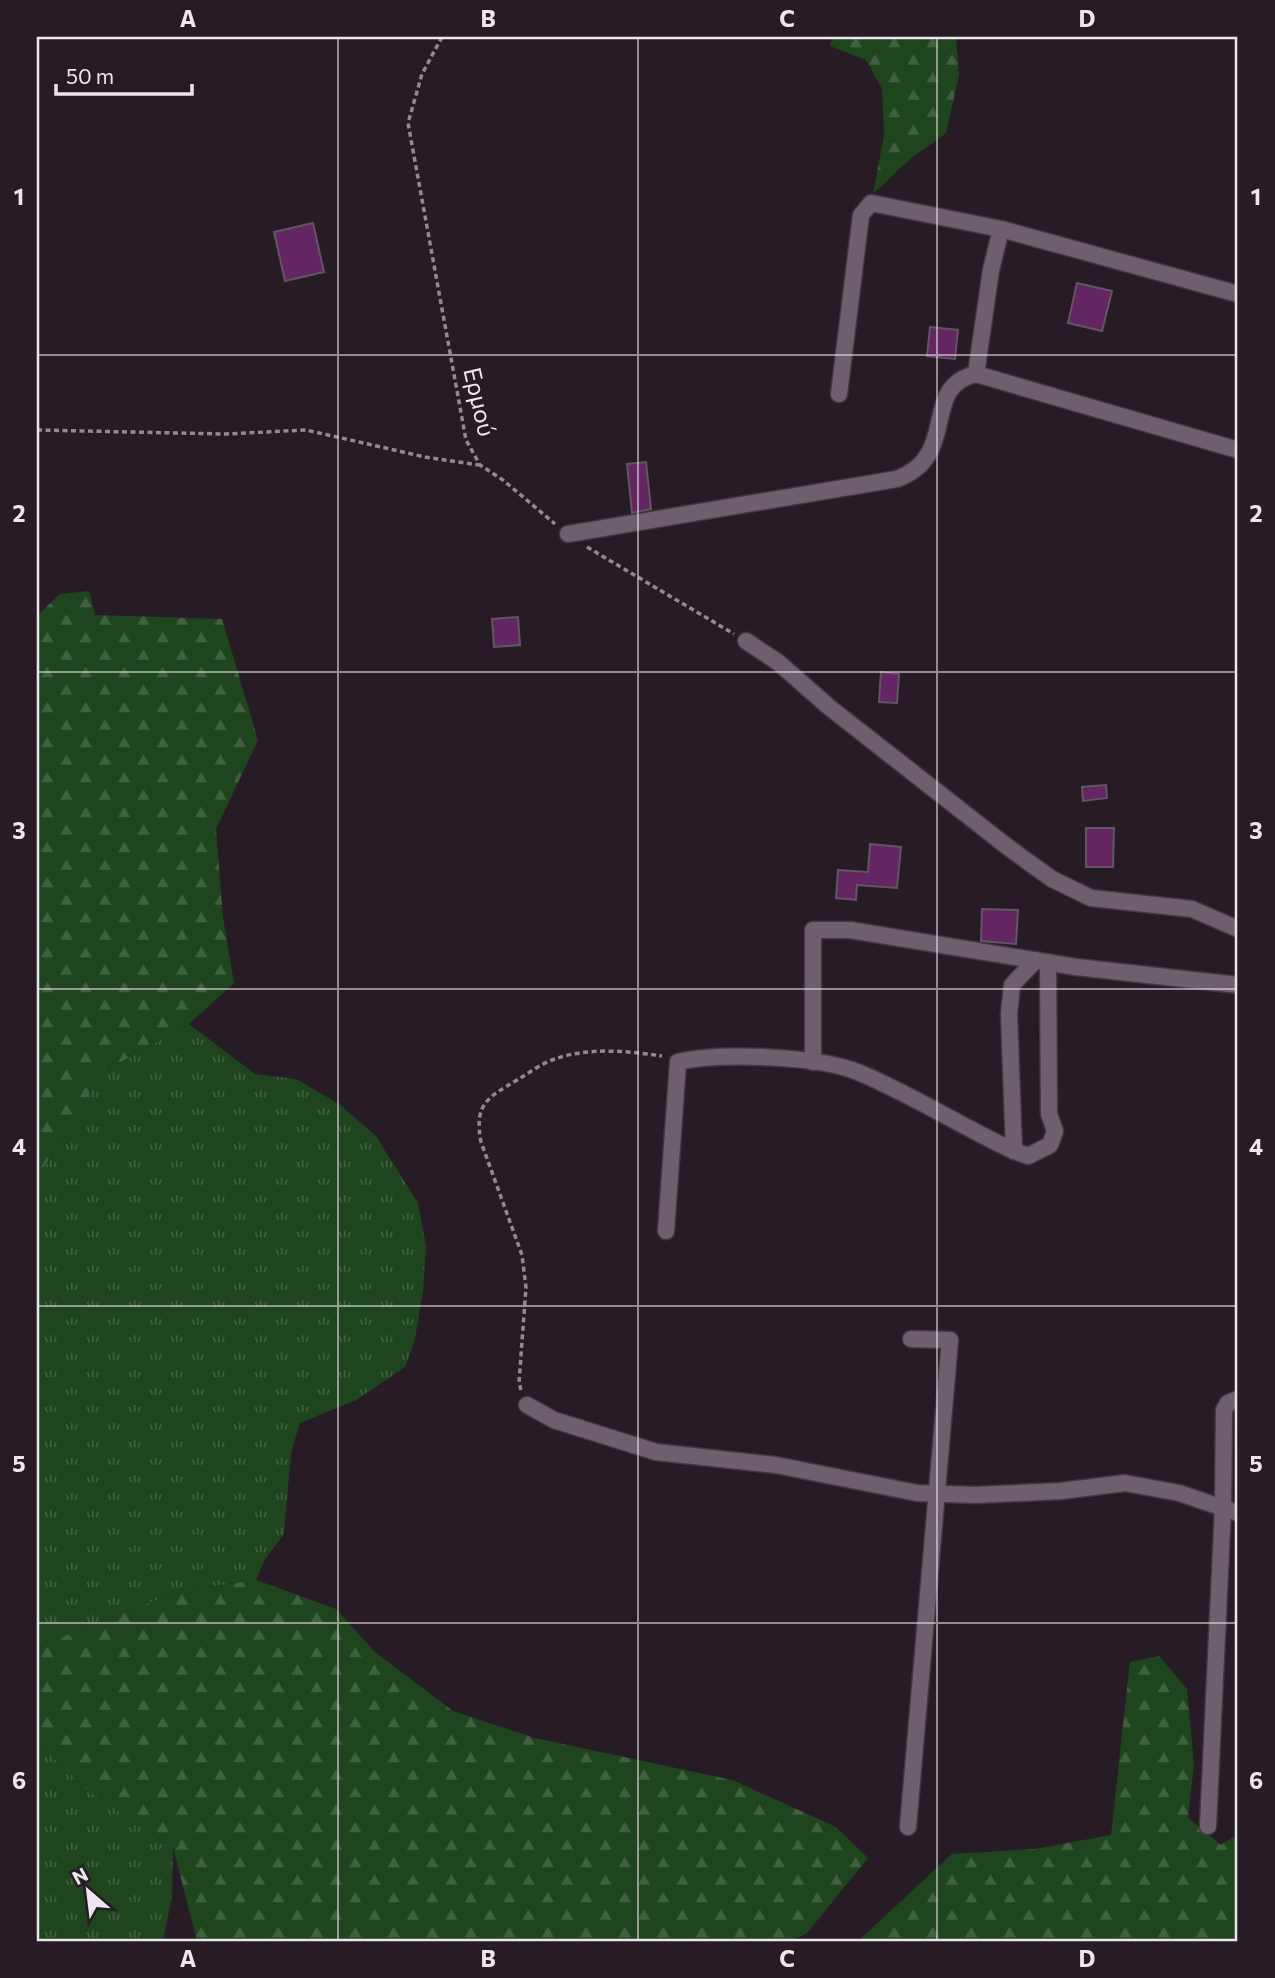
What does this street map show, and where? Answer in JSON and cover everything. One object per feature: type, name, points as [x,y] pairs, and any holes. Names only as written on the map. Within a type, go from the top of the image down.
[{"type":"street","points":[[839,394],[861,215],[866,205],[877,203],[1001,229],[1238,294]]},
{"type":"street","points":[[976,374],[991,270],[1001,229]]},
{"type":"street","points":[[568,534],[897,478],[912,473],[933,448],[945,395],[963,377],[976,374],[1238,450]]},
{"type":"street","points":[[746,641],[779,663],[829,707],[1052,879],[1091,898],[1192,909],[1238,929]]},
{"type":"street","points":[[813,1062],[813,930],[850,930],[1042,961],[1238,985]]},
{"type":"street","points":[[666,1231],[678,1062],[698,1058],[733,1057],[813,1062],[858,1072],[1028,1156],[1050,1144],[1055,1131],[1049,1114],[1042,961]]},
{"type":"street","points":[[1014,1151],[1009,1014],[1013,985],[1042,961]]},
{"type":"street","points":[[908,1827],[950,1340],[911,1339]]},
{"type":"street","points":[[1208,1826],[1231,1511],[1224,1410],[1228,1403],[1238,1399]]},
{"type":"street","points":[[527,1405],[554,1420],[656,1452],[776,1465],[917,1493],[1061,1491],[1125,1483],[1149,1485],[1231,1511]]},
{"type":"path","name":"Ερμού","points":[[442,37],[422,74],[408,123],[466,440],[480,466],[590,550],[746,641]]},
{"type":"path","points":[[37,430],[225,434],[306,430],[435,459],[480,466]]},
{"type":"path","points":[[527,1405],[519,1382],[526,1288],[522,1255],[481,1142],[478,1125],[481,1108],[489,1097],[554,1059],[595,1052],[630,1052],[661,1056],[678,1062]]},
{"type":"green space","points":[[832,37],[956,37],[959,75],[946,133],[910,159],[873,194],[884,135],[882,89],[866,60],[830,46]]},
{"type":"green space","points":[[89,591],[95,615],[222,619],[258,740],[216,829],[223,917],[234,983],[189,1024],[103,1072],[37,1178],[37,616],[60,594]]},
{"type":"green space","points":[[189,1024],[255,1074],[296,1079],[339,1104],[376,1136],[418,1203],[426,1246],[423,1291],[415,1339],[405,1367],[356,1400],[300,1423],[291,1453],[284,1534],[265,1559],[256,1580],[180,1591],[37,1647],[37,1178],[103,1072]]},
{"type":"green space","points":[[256,1580],[336,1609],[375,1652],[453,1711],[535,1738],[732,1780],[836,1827],[868,1858],[807,1933],[791,1941],[197,1941],[173,1847],[86,1789],[37,1742],[37,1647],[180,1591]]},
{"type":"green space","points":[[1159,1656],[1187,1689],[1194,1764],[1188,1818],[1221,1845],[1238,1834],[1238,1941],[858,1941],[952,1854],[1035,1849],[1111,1835],[1130,1662]]},
{"type":"green space","points":[[37,1742],[86,1789],[173,1847],[172,1896],[163,1941],[37,1941]]},
{"type":"building","points":[[313,223],[324,272],[285,281],[274,232]]},
{"type":"building","points":[[1077,283],[1112,291],[1102,331],[1068,323]]},
{"type":"building","points":[[930,327],[958,330],[955,359],[927,356]]},
{"type":"building","points":[[646,462],[651,509],[632,513],[627,464]]},
{"type":"building","points":[[518,617],[520,645],[494,647],[492,619]]},
{"type":"building","points":[[881,672],[899,674],[897,703],[879,702]]},
{"type":"building","points":[[1106,785],[1107,798],[1083,801],[1082,787]]},
{"type":"building","points":[[1086,828],[1114,828],[1113,867],[1086,867]]},
{"type":"building","points":[[870,844],[901,847],[897,888],[857,885],[856,900],[836,898],[838,870],[868,872]]},
{"type":"building","points":[[982,909],[1018,910],[1016,944],[981,941]]}]
